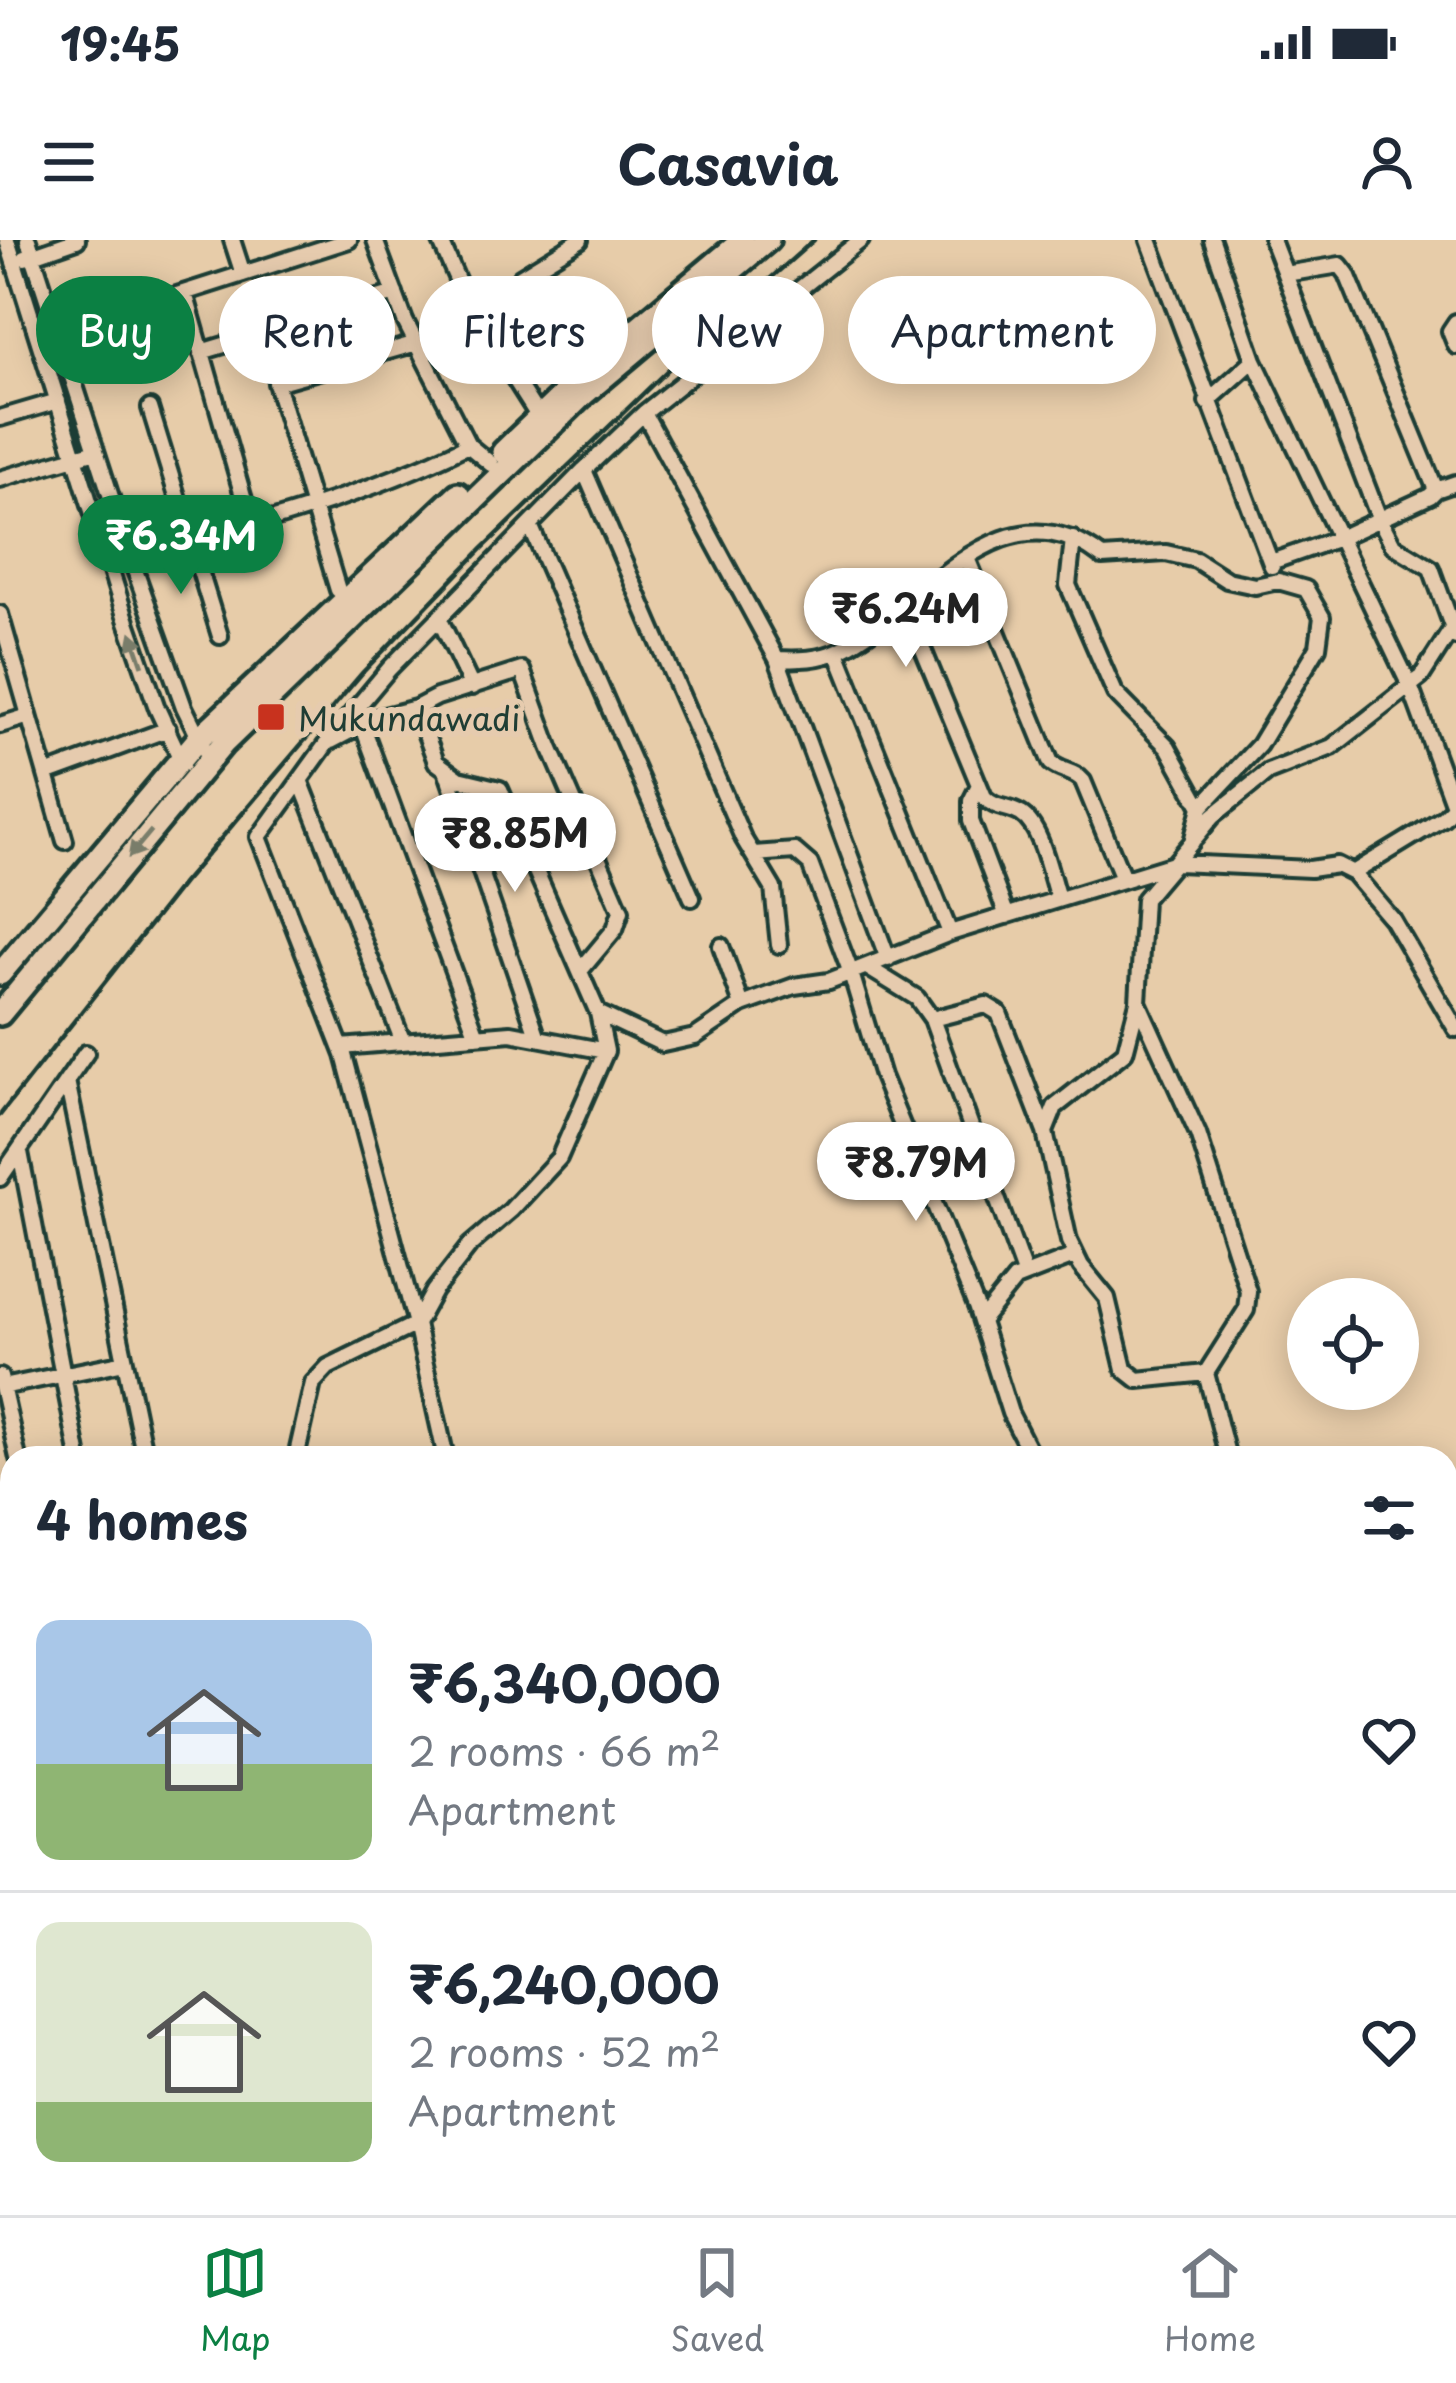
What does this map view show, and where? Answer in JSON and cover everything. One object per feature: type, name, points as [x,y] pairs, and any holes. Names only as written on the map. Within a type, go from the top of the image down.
[{"type":"street","points":[[8,240],[36,331]]},
{"type":"street","points":[[14,261],[31,248],[77,240]]},
{"type":"street","points":[[232,240],[243,274]]},
{"type":"street","points":[[195,289],[243,274],[297,248],[349,240]]},
{"type":"street","points":[[375,240],[389,276]]},
{"type":"street","points":[[440,240],[469,307],[538,416]]},
{"type":"street","points":[[522,276],[580,240]]},
{"type":"street","points":[[628,336],[742,240]]},
{"type":"street","points":[[0,1014],[210,760],[584,394],[768,240]]},
{"type":"street","points":[[443,1446],[416,1324],[340,1047],[259,837],[388,669],[584,470],[644,413],[861,240]]},
{"type":"street","points":[[1149,240],[1278,581]]},
{"type":"street","points":[[1212,240],[1254,360],[1409,686],[1456,808],[1354,873]]},
{"type":"street","points":[[1045,1132],[1055,1107],[1125,1052],[1138,1002],[1144,899],[1213,816],[1268,772],[1332,747],[1421,677],[1455,629],[1431,568],[1393,545],[1379,518],[1272,240]]},
{"type":"street","points":[[1285,274],[1340,265],[1347,274],[1436,490]]},
{"type":"street","points":[[395,293],[468,445],[491,464]]},
{"type":"street","points":[[1456,322],[1450,331],[1456,346]]},
{"type":"street","points":[[195,330],[251,524]]},
{"type":"street","points":[[338,590],[276,382],[417,343]]},
{"type":"street","points":[[201,352],[219,347]]},
{"type":"street","points":[[1208,402],[1254,360]]},
{"type":"street","points":[[53,384],[110,565],[168,729],[192,782]]},
{"type":"street","points":[[74,384],[131,559],[210,760]]},
{"type":"street","points":[[0,974],[198,739],[572,384]]},
{"type":"street","points":[[0,418],[58,401]]},
{"type":"street","points":[[150,408],[220,636]]},
{"type":"street","points":[[644,413],[777,659],[888,959]]},
{"type":"street","points":[[110,565],[313,507],[428,465],[468,445]]},
{"type":"street","points":[[0,479],[96,451]]},
{"type":"street","points":[[584,470],[773,888],[779,945]]},
{"type":"street","points":[[1271,562],[1339,538],[1456,483]]},
{"type":"street","points":[[530,525],[692,898]]},
{"type":"street","points":[[777,659],[803,660],[837,652],[905,606],[943,573],[1004,535],[1052,532],[1073,538],[1102,557],[1166,554],[1196,560],[1227,580],[1255,586],[1278,581],[1306,589],[1322,617],[1318,647],[1259,745],[1201,807],[1192,842]]},
{"type":"street","points":[[1073,538],[1068,585],[1115,693],[1168,747],[1201,807]]},
{"type":"street","points":[[967,558],[1052,763],[1084,781],[1123,878]]},
{"type":"street","points":[[905,606],[979,785],[993,806],[1014,811],[1031,823],[1058,898]]},
{"type":"street","points":[[0,614],[7,666],[29,716],[65,841]]},
{"type":"street","points":[[439,618],[472,687]]},
{"type":"street","points":[[837,652],[950,933]]},
{"type":"street","points":[[327,743],[374,719],[523,670],[550,747],[621,911],[615,929],[580,971]]},
{"type":"street","points":[[298,1446],[313,1383],[328,1367],[416,1324],[434,1291],[470,1245],[511,1210],[559,1158],[606,1051],[598,1013],[500,789],[459,779],[436,762],[416,708]]},
{"type":"street","points":[[0,725],[29,716]]},
{"type":"street","points":[[363,727],[477,1036]]},
{"type":"street","points":[[46,774],[168,729]]},
{"type":"street","points":[[446,769],[538,1038]]},
{"type":"street","points":[[300,780],[404,1042]]},
{"type":"street","points":[[979,785],[971,801],[971,821],[1007,916]]},
{"type":"street","points":[[754,854],[796,851],[806,856],[851,973],[882,1076],[980,1321],[1010,1413],[1027,1446]]},
{"type":"street","points":[[598,1013],[663,1044],[695,1037],[742,1005],[851,973],[950,933],[1177,863],[1337,866],[1354,873],[1392,919],[1456,1029]]},
{"type":"street","points":[[722,946],[742,1005]]},
{"type":"street","points":[[867,967],[916,998],[932,1018],[1024,1273]]},
{"type":"street","points":[[1138,1002],[1198,1134],[1248,1291],[1246,1310],[1206,1373],[1225,1446]]},
{"type":"street","points":[[932,1018],[986,1005],[999,1013],[1045,1132],[1074,1256],[1107,1298],[1120,1362],[1128,1374],[1138,1380],[1206,1373]]},
{"type":"street","points":[[340,1047],[511,1033],[606,1051]]},
{"type":"street","points":[[0,1178],[86,1053]]},
{"type":"street","points":[[67,1082],[142,1446]]},
{"type":"street","points":[[20,1152],[77,1446]]},
{"type":"street","points":[[980,1321],[1015,1279],[1074,1256]]},
{"type":"street","points":[[15,1446],[1,1382],[125,1362]]},
{"type":"railway","points":[[0,1115],[183,883],[363,672],[483,548],[678,360],[814,240]]},
{"type":"place","name":"Mukundawadi","points":[[271,717]]}]
